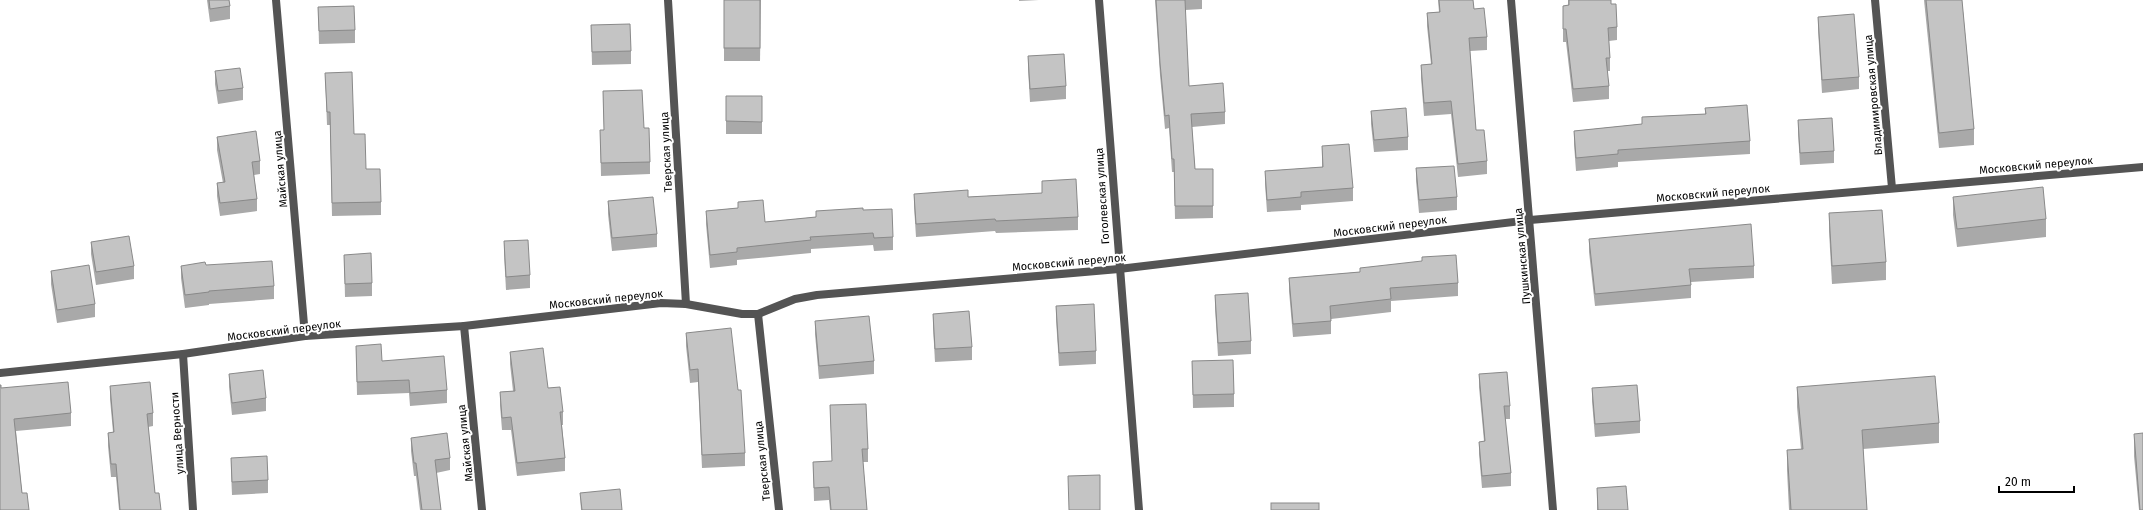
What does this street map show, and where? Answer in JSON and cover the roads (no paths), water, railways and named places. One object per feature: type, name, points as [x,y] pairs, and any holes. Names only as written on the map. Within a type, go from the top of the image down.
[{"type":"street","name":"Майская улица","points":[[276,0],[305,336]]},
{"type":"street","name":"Тверская улица","points":[[668,0],[686,304]]},
{"type":"street","name":"Гоголевская улица","points":[[1099,0],[1139,510]]},
{"type":"street","name":"Пушкинская улица","points":[[1511,0],[1553,510]]},
{"type":"street","name":"Владимировская улица","points":[[1875,0],[1892,188]]},
{"type":"street","name":"Московский переулок","points":[[0,374],[183,354],[305,336],[464,326],[661,303],[686,304],[742,314],[758,314],[795,299],[817,295],[1119,269],[1530,220],[2143,167]]},
{"type":"street","name":"Тверская улица","points":[[758,314],[779,510]]},
{"type":"street","name":"Майская улица","points":[[464,326],[482,510]]},
{"type":"street","name":"улица Верности","points":[[183,354],[193,510]]}]
